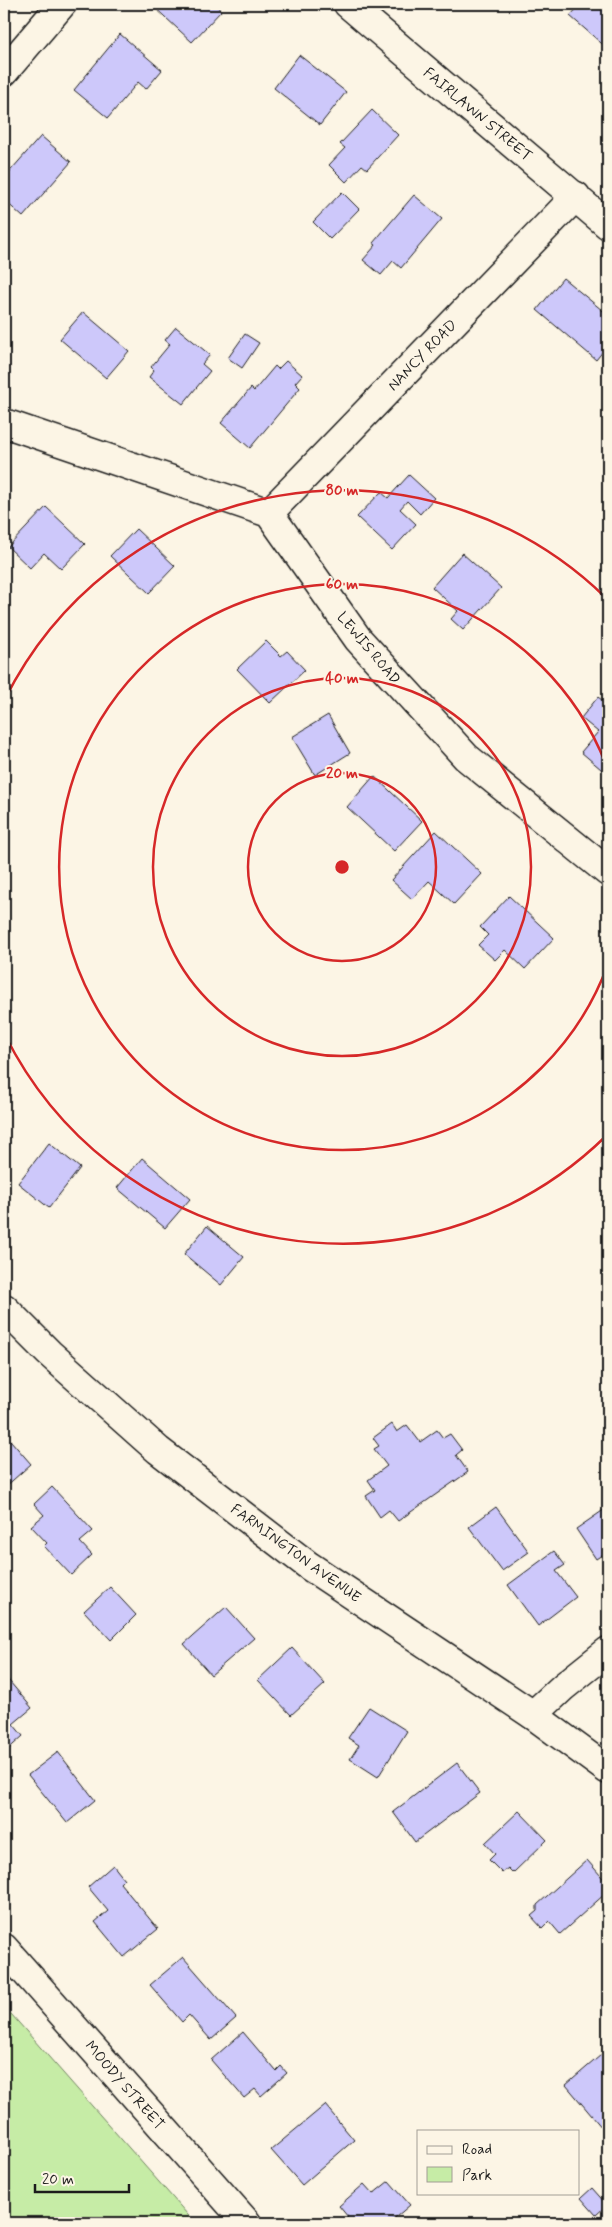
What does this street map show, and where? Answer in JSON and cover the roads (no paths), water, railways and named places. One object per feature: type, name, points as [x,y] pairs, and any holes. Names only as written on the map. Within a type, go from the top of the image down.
[{"type":"main road","points":[[4,72],[62,4]]},
{"type":"main road","name":"FAIRLAWN STREET","points":[[348,4],[608,225]]},
{"type":"main road","name":"NANCY ROAD","points":[[269,513],[576,196]]},
{"type":"main road","points":[[4,423],[269,513]]},
{"type":"main road","name":"LEWIS ROAD","points":[[269,513],[358,639],[466,757],[608,872]]},
{"type":"main road","name":"FARMINGTON AVENUE","points":[[4,1308],[49,1354],[165,1456],[309,1566],[533,1715],[608,1770]]},
{"type":"main road","points":[[533,1715],[563,1687],[608,1651]]},
{"type":"main road","name":"MOODY STREET","points":[[4,1948],[247,2223]]}]
